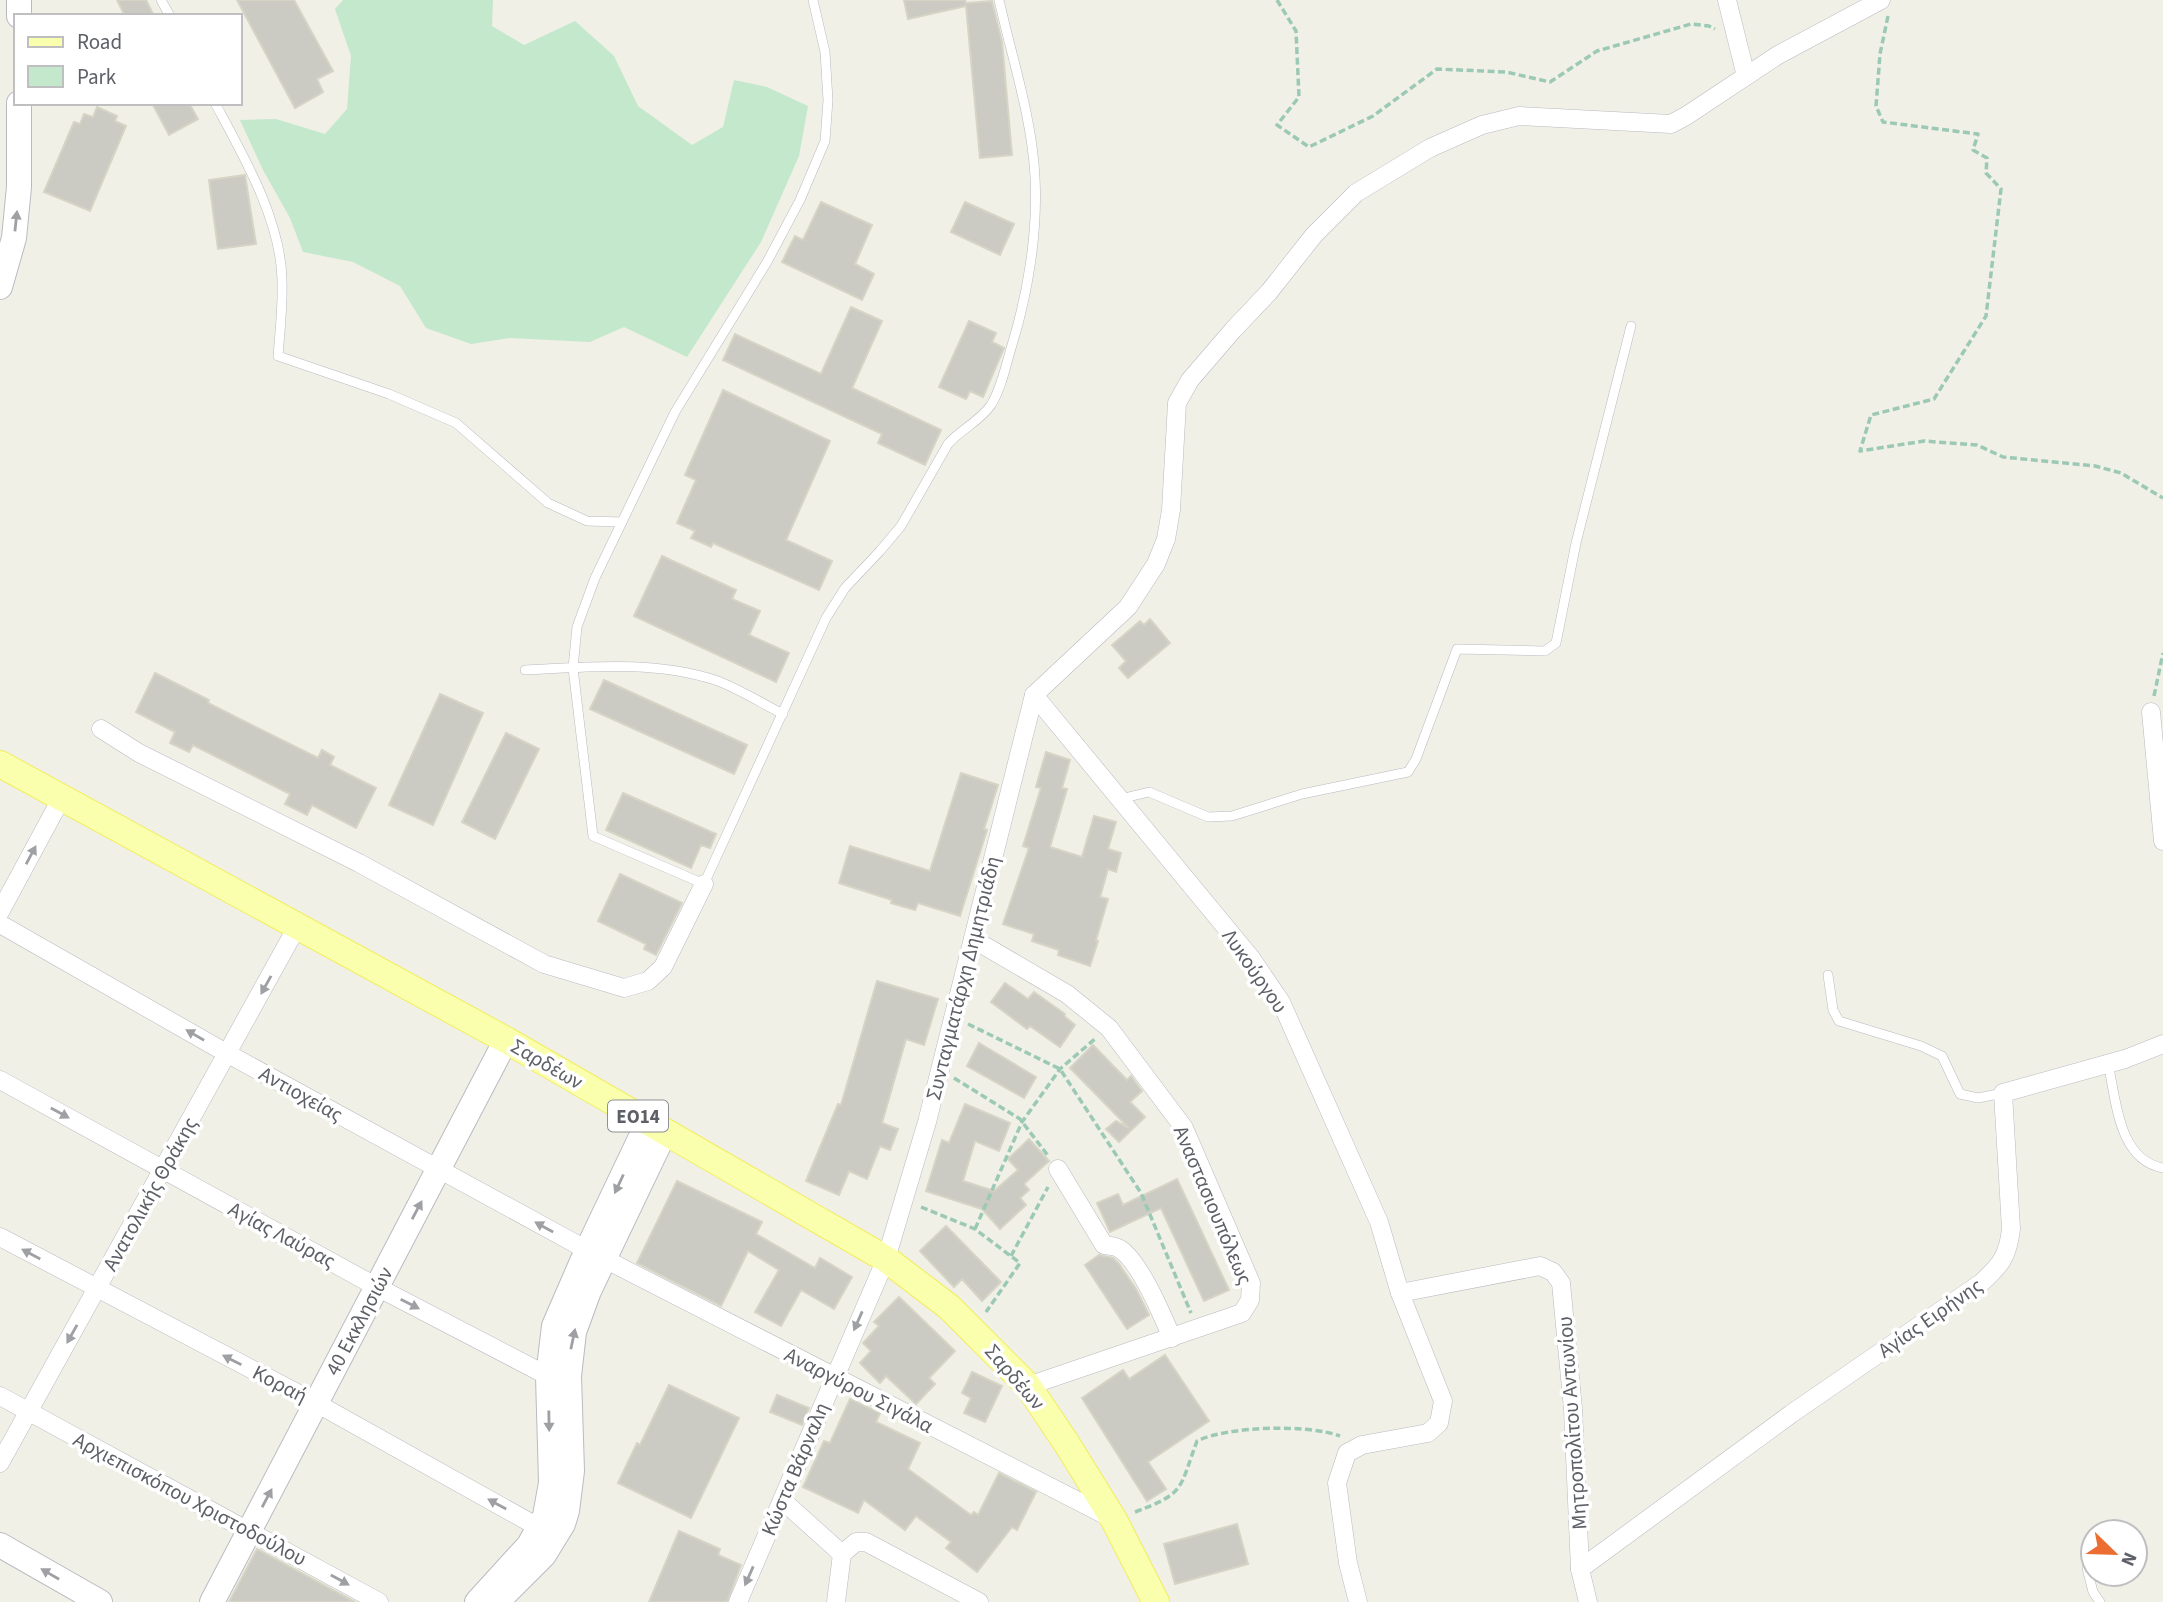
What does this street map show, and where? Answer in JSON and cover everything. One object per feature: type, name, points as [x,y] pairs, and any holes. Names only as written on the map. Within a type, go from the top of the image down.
[{"type":"main road","name":"Σαρδέων","points":[[0,764],[506,1040],[886,1259],[934,1294],[1028,1386],[1114,1520],[1156,1602]]},
{"type":"street","points":[[1727,0],[1746,76]]},
{"type":"street","points":[[1034,695],[1128,607],[1156,564],[1166,539],[1171,510],[1177,403],[1190,380],[1269,292],[1314,235],[1356,193],[1430,148],[1482,125],[1519,116],[1671,124],[1778,55],[1884,5]]},
{"type":"street","points":[[0,287],[14,238],[17,213],[19,105]]},
{"type":"street","name":"Λυκούργου","points":[[1034,695],[1251,958],[1281,1002],[1379,1222],[1400,1293],[1443,1401],[1439,1423],[1428,1433],[1355,1449]]},
{"type":"street","name":"Συνταγματάρχη Δημητριάδη","points":[[886,1259],[940,1070],[1034,695]]},
{"type":"street","points":[[2151,712],[2163,841]]},
{"type":"street","points":[[101,729],[139,753],[359,863],[544,964],[624,988],[648,981],[663,967],[704,884]]},
{"type":"street","points":[[0,912],[61,799]]},
{"type":"street","name":"Αντιοχείας","points":[[0,924],[228,1054],[596,1255]]},
{"type":"street","name":"Ανατολικής Θράκης","points":[[0,1463],[298,925]]},
{"type":"street","name":"Αναστασιουπόλεως","points":[[973,939],[1067,994],[1109,1028],[1184,1128],[1251,1283],[1250,1300],[1242,1313],[1198,1329]]},
{"type":"street","name":"40 Εκκλησιών","points":[[212,1602],[506,1040]]},
{"type":"street","points":[[2003,1093],[2163,1044]]},
{"type":"street","name":"Αγίας Λαύρας","points":[[0,1080],[377,1287],[559,1376]]},
{"type":"street","name":"Αγίας Ειρήνης","points":[[1580,1569],[1791,1414],[1981,1283],[1999,1266],[2009,1248],[2011,1229],[2003,1093]]},
{"type":"street","points":[[497,1602],[529,1572],[548,1532],[559,1376],[554,1326],[596,1255],[657,1127]]},
{"type":"street","points":[[1058,1169],[1104,1245],[1119,1248],[1138,1271],[1159,1307],[1172,1338]]},
{"type":"street","name":"Κοραή","points":[[0,1237],[316,1403],[548,1532]]},
{"type":"street","name":"Αναργύρου Σιγάλα","points":[[596,1255],[1114,1520]]},
{"type":"street","name":"Κώστα Βάρναλη","points":[[738,1602],[886,1259]]},
{"type":"street","name":"Μητροπολίτου Αντωνίου","points":[[1400,1293],[1540,1266],[1553,1272],[1561,1283],[1573,1409],[1580,1569],[1588,1602]]},
{"type":"street","points":[[1028,1386],[1198,1329]]},
{"type":"street","name":"Αρχιεπισκόπου Χριστοδούλου","points":[[0,1396],[380,1602]]},
{"type":"street","points":[[1355,1449],[1337,1483],[1348,1563],[1358,1602]]},
{"type":"street","points":[[782,1500],[842,1554]]},
{"type":"street","points":[[477,1602],[517,1559],[548,1532]]},
{"type":"street","points":[[836,1602],[842,1554],[856,1542],[866,1542],[973,1600]]},
{"type":"street","points":[[0,1545],[100,1602]]},
{"type":"lane","points":[[813,0],[825,52],[828,100],[825,141],[800,200],[773,252],[674,412],[595,579],[577,627],[573,668],[593,836],[704,884],[826,618],[845,588],[901,526],[948,444],[957,433],[984,414],[993,401],[1018,324],[1032,258],[1035,177],[1027,120],[999,0]]},
{"type":"lane","points":[[216,105],[258,186],[275,239],[282,278],[278,356],[388,394],[456,423],[548,503],[587,521],[622,522]]},
{"type":"lane","points":[[1120,799],[1149,792],[1208,817],[1232,816],[1302,794],[1408,772],[1416,759],[1457,649],[1545,651],[1556,643],[1576,543],[1632,326]]},
{"type":"lane","points":[[525,670],[628,666],[678,671],[716,680],[783,714]]},
{"type":"lane","points":[[1828,975],[1833,1010],[1839,1021],[1921,1046],[1942,1056],[1960,1094],[1978,1098],[2003,1093]]},
{"type":"lane","points":[[2108,1063],[2125,1139],[2137,1155],[2163,1168]]},
{"type":"path","points":[[1277,0],[1296,31],[1299,97],[1278,125],[1309,147],[1373,116],[1437,69],[1506,72],[1550,82],[1597,51],[1691,24],[1709,26],[1718,31]]},
{"type":"path","points":[[1884,5],[1889,20],[1880,54],[1875,106],[1883,122],[1978,134],[1973,150],[1987,158],[1986,173],[2001,189],[1986,316],[1934,399],[1871,415],[1860,451],[1924,441],[1977,445],[2003,457],[2095,466],[2121,473],[2163,498]]},
{"type":"path","points":[[2151,712],[2163,653]]},
{"type":"path","points":[[953,1017],[1060,1069],[1141,1193],[1198,1329]]},
{"type":"path","points":[[975,1229],[1022,1122],[1060,1069],[1109,1028]]},
{"type":"path","points":[[940,1070],[1022,1122],[1058,1169],[1011,1256]]},
{"type":"path","points":[[904,1201],[975,1229],[1020,1263],[974,1332]]},
{"type":"path","points":[[1114,1520],[1161,1502],[1174,1494],[1185,1478],[1197,1441],[1208,1436],[1242,1431],[1305,1428],[1330,1432],[1355,1449]]},
{"type":"green space","points":[[343,0],[493,0],[492,26],[524,45],[575,21],[614,56],[638,106],[692,145],[723,127],[734,80],[767,87],[808,106],[799,156],[761,242],[687,357],[624,327],[590,342],[510,338],[471,344],[426,328],[400,286],[353,262],[303,252],[290,218],[263,170],[240,120],[276,119],[325,134],[347,109],[351,56],[335,9]]},
{"type":"building","points":[[117,0],[146,0],[153,14],[124,14]]},
{"type":"building","points":[[237,0],[294,0],[333,71],[317,79],[323,92],[295,108]]},
{"type":"building","points":[[904,0],[965,0],[966,3],[992,1],[1002,42],[1012,155],[980,158],[966,6],[908,19]]},
{"type":"building","points":[[153,105],[190,105],[198,119],[169,135]]},
{"type":"building","points":[[97,107],[117,116],[115,121],[126,126],[90,211],[44,192],[74,122],[80,124],[84,114],[93,117]]},
{"type":"building","points":[[245,175],[256,244],[218,249],[209,180]]},
{"type":"building","points":[[821,202],[872,225],[855,264],[874,274],[862,300],[782,262],[795,236],[803,240]]},
{"type":"building","points":[[965,202],[1014,224],[1000,255],[951,232]]},
{"type":"building","points":[[851,307],[882,321],[852,388],[941,430],[925,465],[878,443],[882,434],[723,360],[735,334],[821,374]]},
{"type":"building","points":[[969,321],[996,333],[992,342],[1004,348],[983,397],[970,391],[966,399],[939,387]]},
{"type":"building","points":[[723,390],[830,441],[786,540],[832,561],[819,590],[713,543],[711,547],[691,538],[695,531],[677,523],[696,480],[685,475]]},
{"type":"building","points":[[662,556],[736,590],[732,599],[760,611],[749,635],[789,653],[776,682],[634,616]]},
{"type":"building","points":[[1150,619],[1170,643],[1128,678],[1119,668],[1126,661],[1112,645],[1140,621],[1144,625]]},
{"type":"building","points":[[155,673],[318,758],[322,750],[334,757],[330,765],[376,788],[356,828],[312,805],[307,815],[285,804],[290,794],[193,745],[189,752],[170,743],[175,732],[136,712]]},
{"type":"building","points":[[604,680],[747,745],[734,774],[590,709]]},
{"type":"building","points":[[440,694],[483,713],[433,825],[389,805]]},
{"type":"building","points":[[506,733],[539,749],[495,839],[462,822]]},
{"type":"building","points":[[1046,752],[1070,760],[1062,788],[1067,789],[1050,847],[1082,857],[1094,816],[1116,822],[1108,849],[1121,853],[1116,872],[1108,869],[1100,897],[1108,899],[1090,966],[1058,955],[1059,950],[1032,941],[1034,934],[1003,924],[1029,848],[1023,846],[1041,788],[1036,787]]},
{"type":"building","points":[[961,773],[998,785],[960,916],[918,903],[915,910],[839,883],[850,846],[930,871]]},
{"type":"building","points":[[623,793],[716,834],[710,848],[701,845],[691,868],[606,830]]},
{"type":"building","points":[[620,874],[682,903],[656,955],[644,949],[646,944],[598,921]]},
{"type":"building","points":[[877,981],[938,999],[924,1045],[906,1039],[882,1123],[898,1129],[890,1150],[880,1146],[867,1179],[849,1171],[839,1195],[806,1181],[838,1104],[841,1105]]},
{"type":"building","points":[[1005,983],[1028,999],[1034,992],[1065,1014],[1075,1025],[1060,1047],[1030,1026],[1027,1029],[991,1002]]},
{"type":"building","points":[[979,1043],[1036,1077],[1024,1098],[967,1066]]},
{"type":"building","points":[[1093,1045],[1127,1080],[1131,1076],[1142,1091],[1130,1102],[1145,1117],[1119,1142],[1106,1129],[1116,1121],[1129,1128],[1070,1068]]},
{"type":"building","points":[[965,1104],[1010,1123],[999,1151],[975,1141],[963,1181],[994,1191],[1018,1170],[1008,1159],[1029,1139],[1049,1161],[1024,1184],[1029,1190],[1020,1198],[1026,1205],[1000,1229],[982,1209],[926,1191],[942,1140],[949,1143]]},
{"type":"building","points":[[1177,1179],[1229,1290],[1204,1301],[1161,1208],[1110,1232],[1097,1203],[1118,1194],[1123,1205]]},
{"type":"building","points":[[677,1181],[762,1222],[756,1234],[815,1268],[820,1258],[852,1277],[834,1309],[801,1290],[781,1326],[755,1312],[779,1270],[748,1251],[721,1306],[637,1263]]},
{"type":"building","points":[[946,1226],[1001,1282],[982,1301],[962,1279],[954,1287],[920,1251]]},
{"type":"building","points":[[1099,1255],[1113,1258],[1119,1264],[1149,1315],[1127,1329],[1085,1265]]},
{"type":"building","points":[[899,1297],[955,1351],[929,1378],[935,1384],[916,1404],[886,1376],[880,1383],[860,1363],[871,1351],[863,1343],[879,1326],[874,1322]]},
{"type":"building","points":[[1165,1355],[1209,1421],[1148,1462],[1166,1489],[1147,1501],[1082,1398],[1123,1370],[1129,1379]]},
{"type":"building","points":[[972,1372],[1002,1386],[985,1422],[964,1413],[971,1398],[962,1393]]},
{"type":"building","points":[[669,1385],[739,1418],[691,1518],[618,1483]]},
{"type":"building","points":[[777,1395],[809,1408],[802,1425],[770,1412]]},
{"type":"building","points":[[850,1399],[880,1413],[876,1422],[920,1443],[908,1469],[971,1515],[974,1512],[978,1515],[999,1473],[1036,1492],[1017,1530],[1012,1527],[977,1572],[946,1548],[951,1542],[916,1516],[905,1530],[864,1500],[858,1513],[803,1487],[824,1441],[830,1443]]},
{"type":"building","points":[[1237,1524],[1248,1564],[1175,1584],[1164,1544]]},
{"type":"building","points":[[679,1531],[720,1549],[718,1555],[741,1565],[727,1602],[649,1602]]},
{"type":"building","points":[[257,1549],[355,1602],[229,1602]]}]
